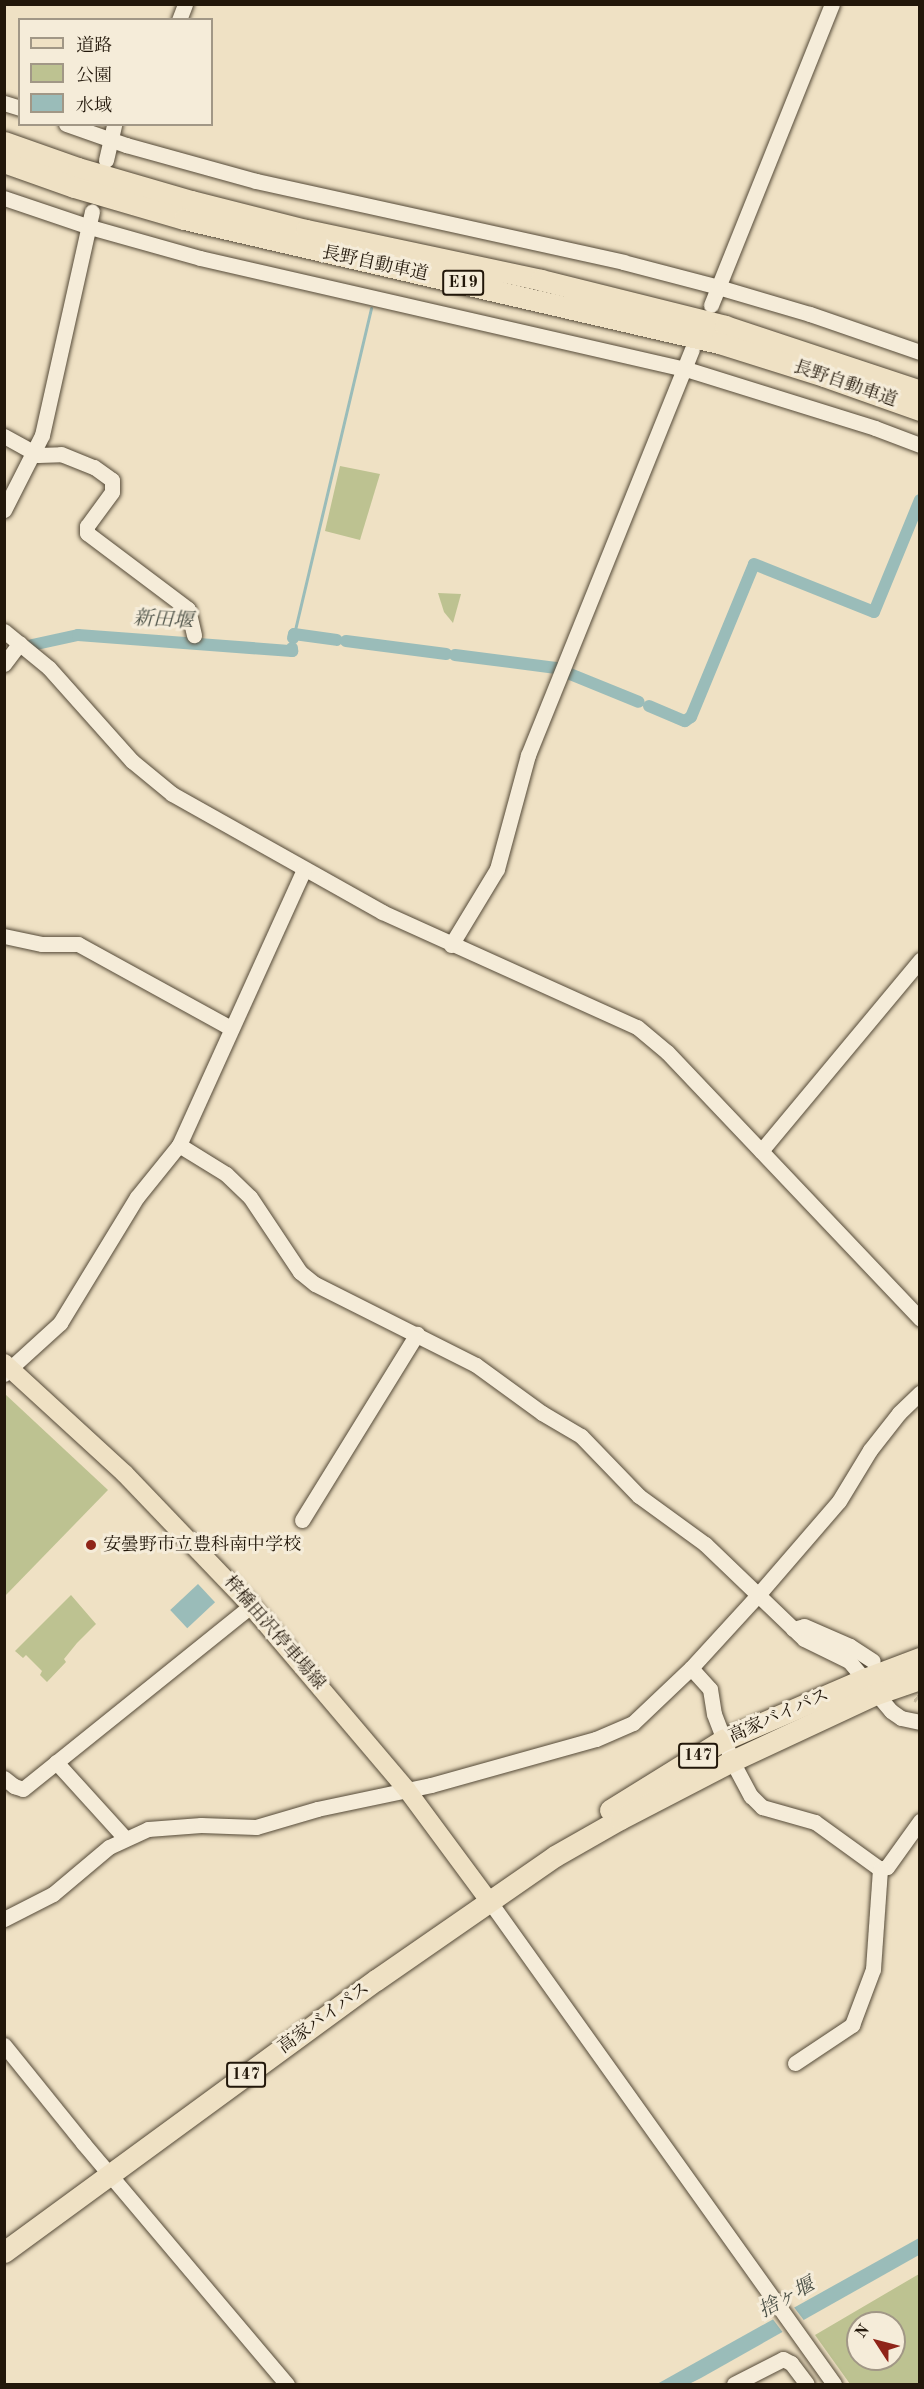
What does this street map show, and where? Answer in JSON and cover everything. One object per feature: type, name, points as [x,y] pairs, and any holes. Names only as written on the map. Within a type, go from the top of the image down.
[{"type":"highway","name":"長野自動車道","points":[[4,142],[78,168],[202,204],[306,230],[541,280],[714,323],[920,391]]},
{"type":"highway","name":"長野自動車道","points":[[4,162],[74,187],[184,219],[719,343],[824,375],[920,410]]},
{"type":"highway","name":"高家バイパス","points":[[495,1898],[578,1830],[723,1740],[920,1658]]},
{"type":"highway","name":"高家バイパス","points":[[4,2252],[111,2176],[376,1980],[555,1856],[732,1761],[871,1678],[920,1679]]},
{"type":"main road","name":"梓橋田沢停車場線","points":[[7,1368],[125,1474],[251,1606],[495,1898]]},
{"type":"street","points":[[179,18],[185,4]]},
{"type":"street","points":[[711,305],[832,4]]},
{"type":"street","points":[[72,126],[111,140],[256,181],[623,262],[718,287],[810,314],[920,352]]},
{"type":"street","points":[[106,159],[114,126]]},
{"type":"street","points":[[4,198],[91,219],[285,279],[546,335],[686,369],[874,428],[920,446]]},
{"type":"street","points":[[4,510],[42,435],[91,219]]},
{"type":"street","points":[[452,945],[496,869],[528,755],[692,350]]},
{"type":"street","points":[[4,436],[38,455],[61,454],[94,467],[112,480],[112,492],[87,526],[87,533],[188,609],[194,635]]},
{"type":"street","points":[[4,631],[49,668],[114,743],[151,778],[172,794],[382,912],[637,1028],[667,1052],[920,1319]]},
{"type":"street","points":[[4,664],[20,643]]},
{"type":"street","points":[[7,1368],[60,1323],[137,1197],[179,1145],[304,870]]},
{"type":"street","points":[[4,936],[34,943],[78,944],[231,1028]]},
{"type":"street","points":[[761,1150],[918,966]]},
{"type":"street","points":[[179,1145],[226,1174],[250,1197],[300,1272],[476,1365],[542,1413],[581,1436],[639,1496],[705,1544],[804,1639],[849,1660],[871,1678],[891,1711],[901,1718],[920,1722]]},
{"type":"street","points":[[302,1520],[417,1334]]},
{"type":"street","points":[[4,1918],[53,1894],[109,1847],[148,1829],[170,1826],[256,1827],[317,1809],[407,1790],[616,1732],[644,1714],[691,1668],[757,1596],[839,1501],[870,1450],[898,1413],[920,1393]]},
{"type":"street","points":[[4,1778],[14,1786],[23,1789],[251,1606]]},
{"type":"street","points":[[691,1668],[710,1689],[723,1740],[751,1796],[762,1807],[815,1822],[880,1869]]},
{"type":"street","points":[[56,1762],[125,1838]]},
{"type":"street","points":[[880,1869],[887,1867],[920,1821]]},
{"type":"street","points":[[795,2063],[852,2025],[873,1969],[880,1869]]},
{"type":"street","points":[[495,1898],[834,2385]]},
{"type":"street","points":[[4,2045],[287,2385]]},
{"type":"street","points":[[734,2385],[783,2359],[791,2363],[807,2385]]},
{"type":"green space","points":[[340,466],[380,474],[360,540],[325,531]]},
{"type":"green space","points":[[438,593],[461,594],[453,623],[444,612]]},
{"type":"green space","points":[[4,1395],[108,1490],[5,1596]]},
{"type":"green space","points":[[71,1595],[96,1624],[77,1643],[64,1659],[66,1662],[47,1682],[40,1675],[42,1671],[26,1655],[23,1658],[15,1651]]},
{"type":"green space","points":[[919,2274],[919,2384],[850,2384],[815,2335],[846,2317],[846,2371],[906,2371],[906,2311],[856,2311]]},
{"type":"water","points":[[198,1584],[215,1602],[187,1628],[170,1610]]},
{"type":"water","points":[[919,2238],[919,2255],[701,2378],[689,2384],[657,2384]]},
{"type":"pier","points":[[793,2306],[806,2323],[784,2334],[772,2318]]},
{"type":"waterway","points":[[294,634],[371,308]]},
{"type":"waterway","points":[[649,706],[685,721],[691,717],[754,564],[874,612],[920,500]]},
{"type":"waterway","points":[[293,638],[294,634],[337,640]]},
{"type":"waterway","name":"新田堰","points":[[32,645],[78,635],[292,651],[292,648]]},
{"type":"waterway","points":[[346,641],[446,654]]},
{"type":"waterway","points":[[455,655],[556,668]]},
{"type":"waterway","points":[[570,674],[639,702]]},
{"type":"tunnel","points":[[899,1681],[920,1696]]},
{"type":"place","name":"安曇野市立豊科南中学校","points":[[91,1545]]},
{"type":"water label","name":"捨ヶ堰","points":[[787,2299]]}]
